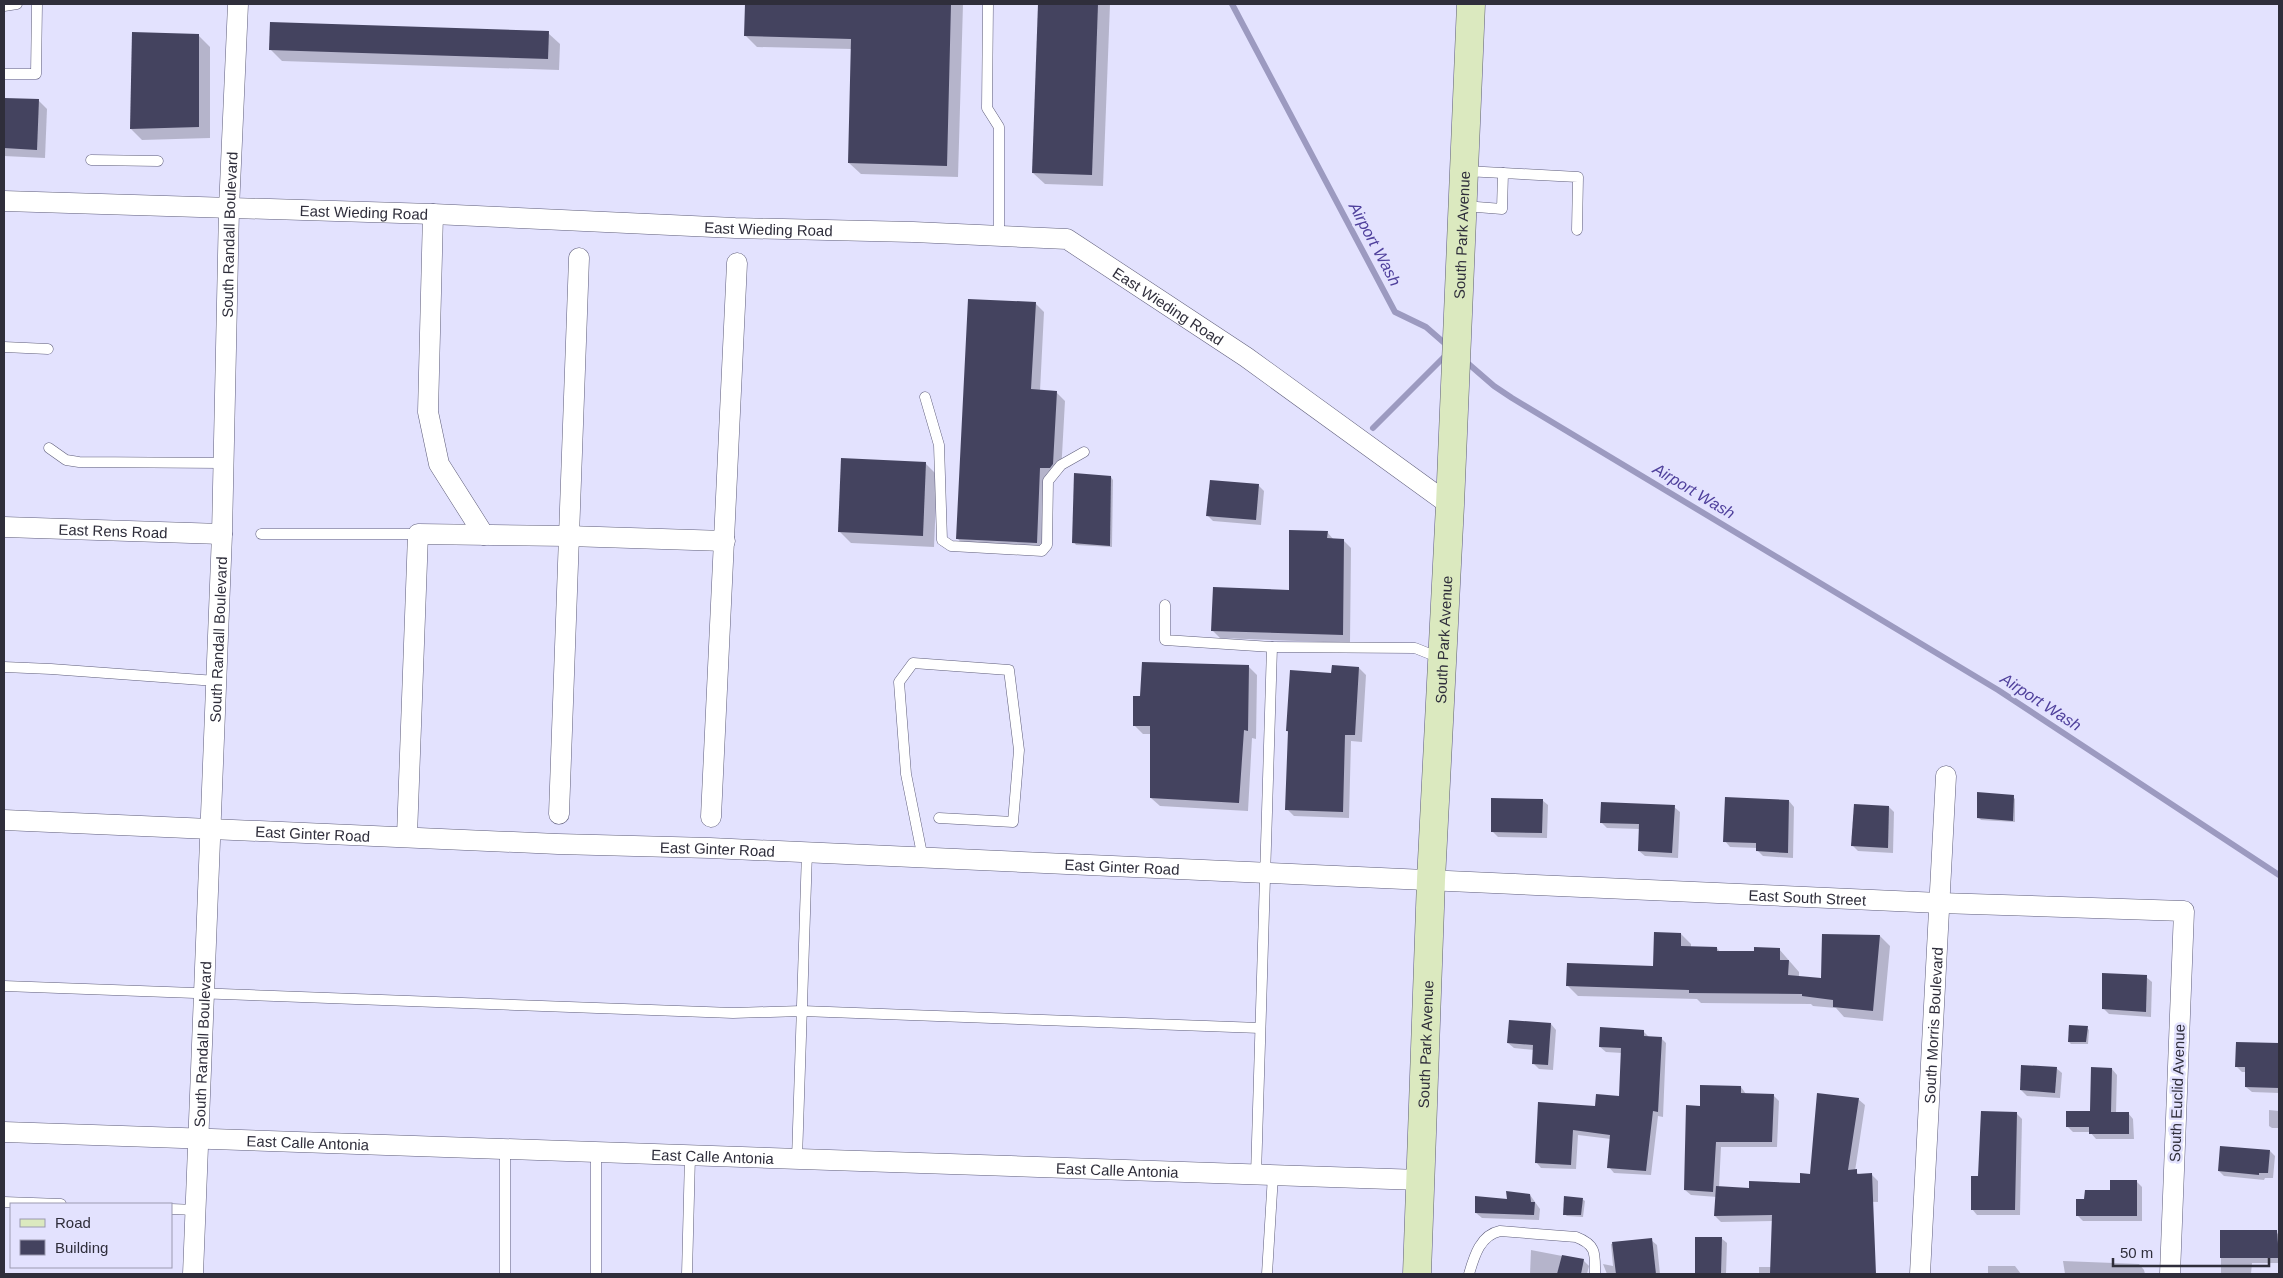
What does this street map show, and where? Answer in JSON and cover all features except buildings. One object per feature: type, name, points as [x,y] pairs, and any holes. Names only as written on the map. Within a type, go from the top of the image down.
[{"type":"main road","name":"South Park Avenue","points":[[1417,1274],[1430,880],[1453,444],[1471,4]]},
{"type":"street","name":"South Randall Boulevard","points":[[193,1274],[222,534],[229,209],[238,4]]},
{"type":"street","name":"East Wieding Road","points":[[4,201],[433,214],[725,228],[913,232],[1067,239],[1246,357],[1450,505]]},
{"type":"street","points":[[433,214],[428,412],[439,464],[484,534]]},
{"type":"street","points":[[559,814],[579,258]]},
{"type":"street","points":[[712,817],[737,263]]},
{"type":"street","name":"East Rens Road","points":[[4,527],[222,534]]},
{"type":"street","points":[[407,836],[418,534],[484,534],[725,541]]},
{"type":"street","name":"South Morris Boulevard","points":[[1920,1274],[1946,776]]},
{"type":"street","name":"East Ginter Road","points":[[4,820],[807,852],[923,859],[1430,880]]},
{"type":"street","name":"East South Street","points":[[1430,880],[1940,903],[2184,911]]},
{"type":"street","name":"South Euclid Avenue","points":[[2170,1274],[2184,911]]},
{"type":"street","name":"East Calle Antonia","points":[[4,1132],[1421,1180]]},
{"type":"lane","points":[[4,6],[17,4]]},
{"type":"lane","points":[[4,74],[36,74],[37,4]]},
{"type":"lane","points":[[988,4],[987,108],[999,127],[999,236]]},
{"type":"lane","points":[[91,160],[158,161]]},
{"type":"lane","points":[[1464,171],[1578,177],[1577,230]]},
{"type":"lane","points":[[1463,206],[1502,209],[1504,172]]},
{"type":"lane","points":[[4,347],[48,348]]},
{"type":"lane","points":[[925,397],[939,445],[942,540],[951,546],[1042,550],[1047,545],[1048,481],[1062,465],[1084,452]]},
{"type":"lane","points":[[49,448],[66,460],[79,462],[224,463]]},
{"type":"lane","points":[[261,534],[418,534]]},
{"type":"lane","points":[[1165,605],[1165,640],[1272,647],[1415,648],[1442,659]]},
{"type":"lane","points":[[1267,1274],[1260,1028],[1272,647]]},
{"type":"lane","points":[[923,859],[906,774],[899,682],[913,663],[1009,670],[1019,750],[1013,822],[939,818]]},
{"type":"lane","points":[[4,668],[51,669],[216,681]]},
{"type":"lane","points":[[798,1160],[807,852]]},
{"type":"lane","points":[[4,986],[733,1013],[802,1011],[1260,1028]]},
{"type":"lane","points":[[504,1150],[505,1274]]},
{"type":"lane","points":[[596,1153],[596,1274]]},
{"type":"lane","points":[[687,1274],[690,1156]]},
{"type":"lane","points":[[4,1202],[32,1203]]},
{"type":"lane","points":[[172,1209],[196,1210]]},
{"type":"lane","points":[[1469,1274],[1480,1246],[1491,1233],[1500,1231],[1576,1237],[1586,1241],[1592,1248],[1595,1256],[1595,1274]]},
{"type":"waterway","name":"Airport Wash","points":[[1232,4],[1395,312],[1426,327],[1449,347]]},
{"type":"waterway","points":[[1373,428],[1448,353]]},
{"type":"waterway","name":"Airport Wash","points":[[1464,360],[1494,386],[1512,398],[1998,690],[2279,875]]}]
